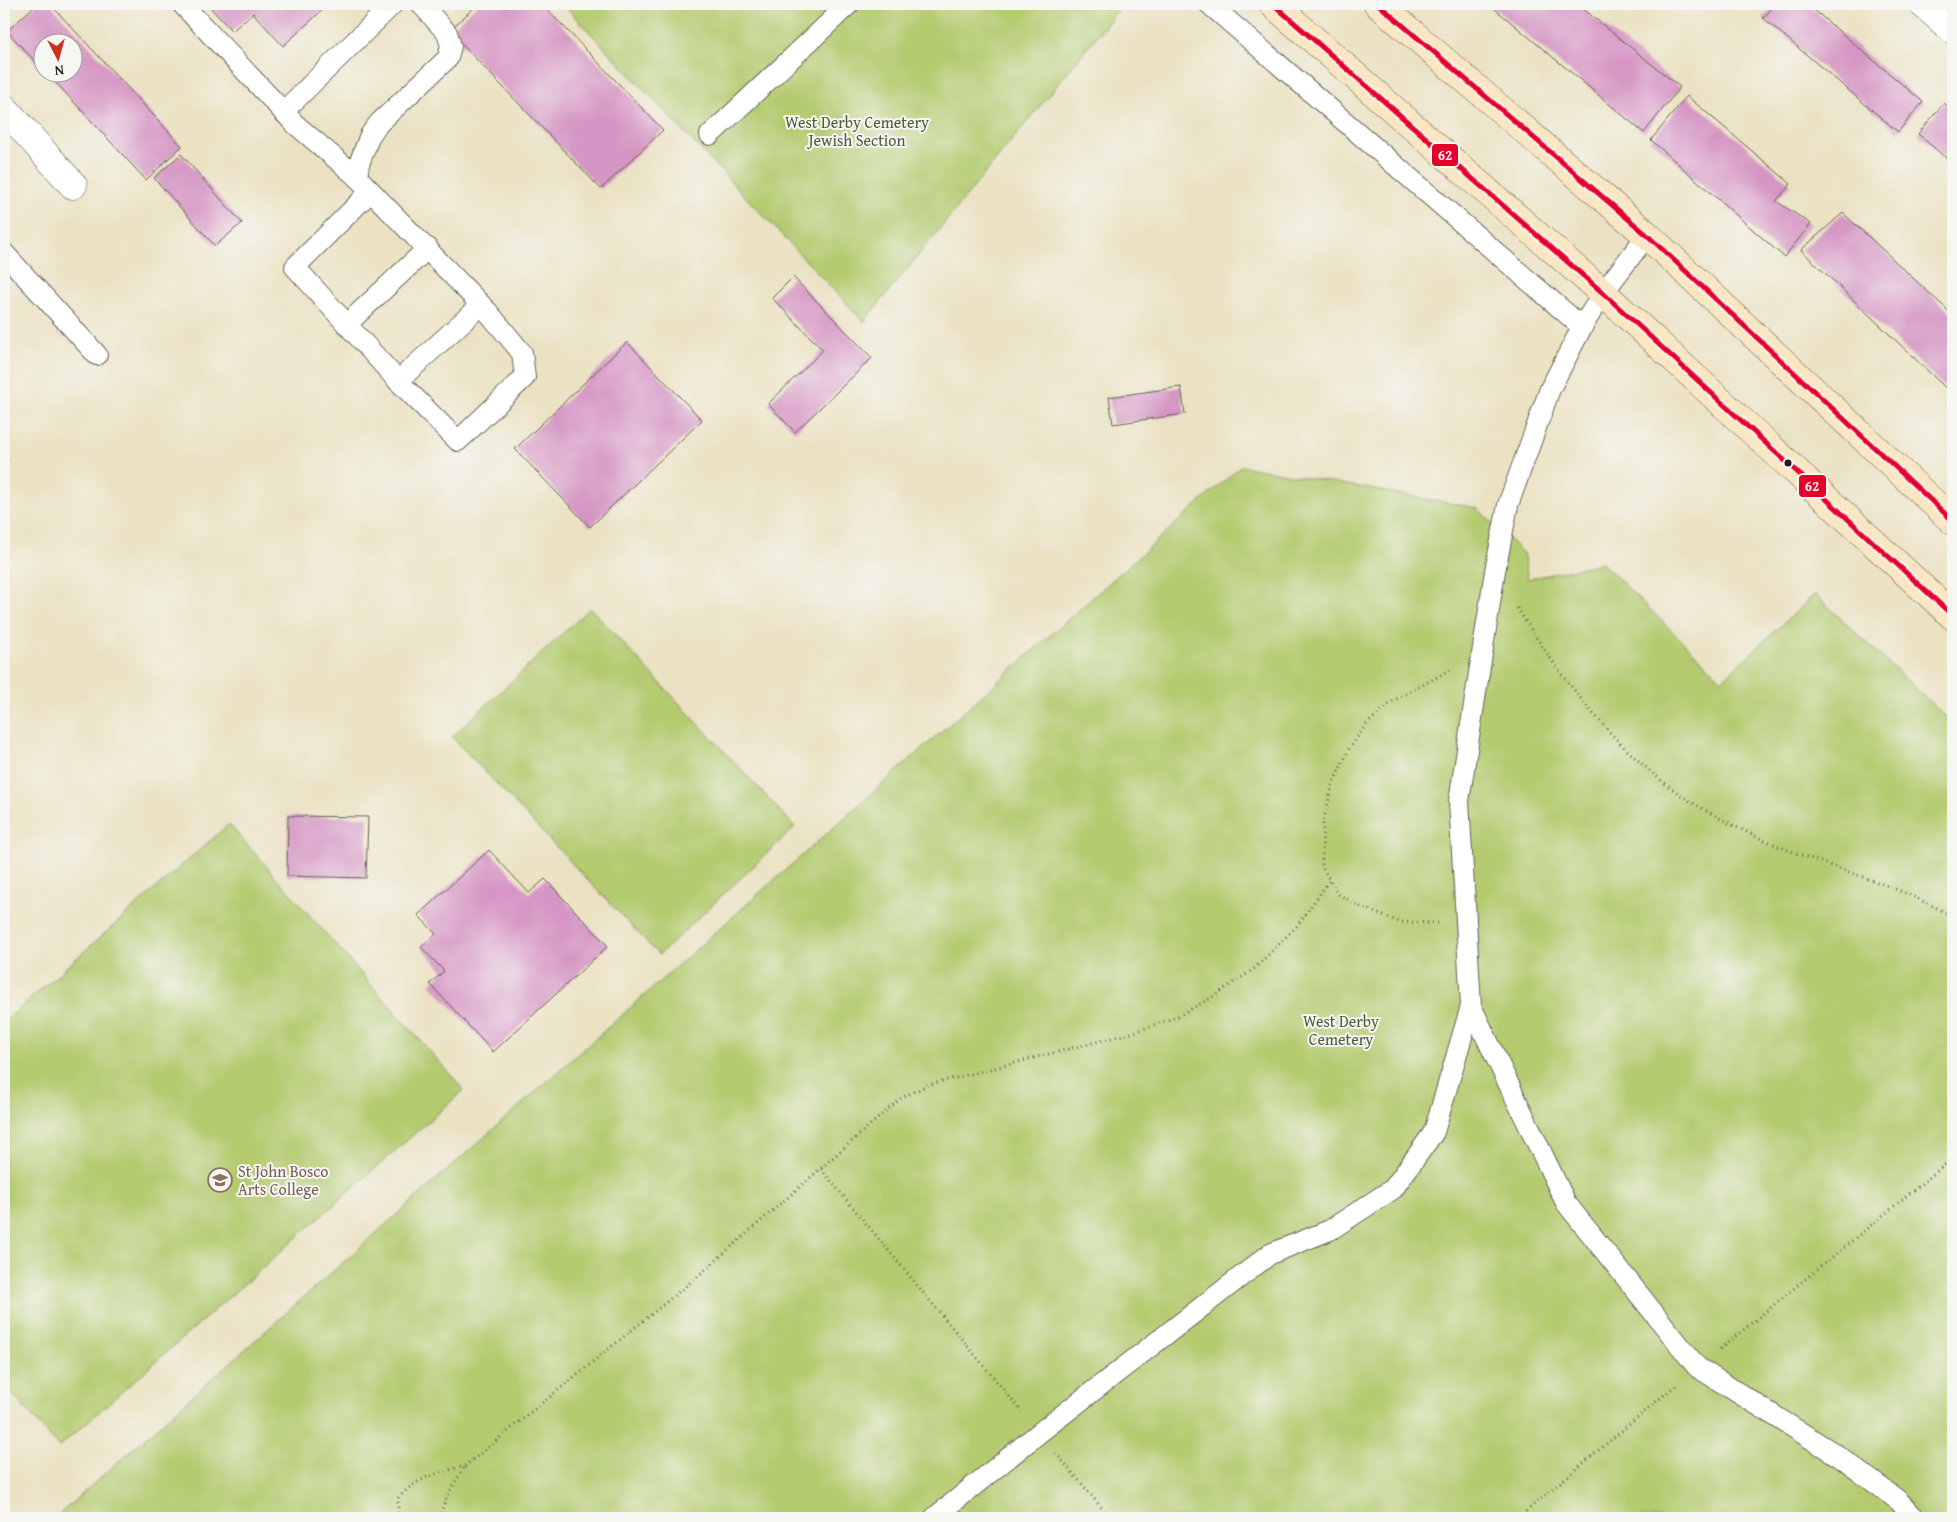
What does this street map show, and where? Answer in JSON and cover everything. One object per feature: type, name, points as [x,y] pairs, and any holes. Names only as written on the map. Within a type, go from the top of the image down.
[{"type":"street","points":[[1273,4],[1603,293],[1953,616]]},
{"type":"street","points":[[1378,4],[1647,234],[1953,521]]},
{"type":"street","points":[[1923,4],[1953,30]]},
{"type":"street","points":[[4,108],[73,185]]},
{"type":"lane","points":[[182,4],[295,124],[357,177],[372,191],[428,248],[522,353],[526,377],[458,440],[398,381],[294,267],[372,191]]},
{"type":"lane","points":[[283,112],[393,4]]},
{"type":"lane","points":[[357,177],[359,164],[370,136],[379,123],[448,58],[451,46],[447,33],[421,4]]},
{"type":"lane","points":[[710,135],[849,4]]},
{"type":"lane","points":[[1209,4],[1582,327]]},
{"type":"lane","points":[[934,1518],[1039,1433],[1270,1254],[1330,1230],[1393,1189],[1434,1132],[1471,1006],[1459,801],[1493,581],[1508,505],[1550,389],[1582,327],[1603,293],[1647,234]]},
{"type":"lane","points":[[347,324],[428,248]]},
{"type":"lane","points":[[4,253],[97,355]]},
{"type":"lane","points":[[398,381],[481,305]]},
{"type":"lane","points":[[1471,1006],[1566,1203],[1697,1367],[1840,1457],[1899,1501],[1915,1518]]},
{"type":"path","points":[[1493,581],[1514,602],[1550,659],[1581,698],[1626,750],[1663,782],[1703,808],[1753,835],[1814,861],[1899,890],[1953,916]]},
{"type":"path","points":[[1466,923],[1399,922],[1361,907],[1338,894],[1322,867],[1323,823],[1333,783],[1349,749],[1366,725],[1393,701],[1482,654]]},
{"type":"path","points":[[439,1518],[447,1496],[465,1466],[697,1277],[901,1098],[928,1085],[1135,1032],[1178,1016],[1211,998],[1260,963],[1297,926],[1330,881]]},
{"type":"path","points":[[1518,1518],[1697,1367],[1953,1158]]},
{"type":"path","points":[[821,1169],[1110,1518]]},
{"type":"path","points":[[398,1518],[398,1498],[408,1487],[434,1474],[465,1466]]},
{"type":"green space","name":"West Derby Cemetery Jewish Section","points":[[563,4],[1123,4],[864,322]]},
{"type":"green space","name":"West Derby Cemetery","points":[[1241,466],[1477,508],[1523,553],[1528,579],[1602,563],[1722,680],[1815,594],[1953,724],[1953,1518],[55,1518]]},
{"type":"green space","points":[[590,608],[795,827],[659,955],[452,737]]},
{"type":"green space","points":[[229,824],[464,1090],[59,1447],[4,1385],[4,1022]]},
{"type":"building","points":[[37,4],[50,4],[76,32],[32,32],[32,58],[7,31]]},
{"type":"building","points":[[207,4],[329,4],[283,46],[253,13],[232,31]]},
{"type":"building","points":[[478,4],[542,4],[663,130],[601,189],[449,31]]},
{"type":"building","points":[[1489,4],[1577,4],[1680,87],[1644,133]]},
{"type":"building","points":[[1776,4],[1807,4],[1923,102],[1898,132],[1763,18]]},
{"type":"building","points":[[82,38],[182,146],[146,180],[55,82],[82,82]]},
{"type":"building","points":[[1687,96],[1791,184],[1776,201],[1811,224],[1784,257],[1651,140]]},
{"type":"building","points":[[1944,103],[1953,111],[1953,164],[1918,134]]},
{"type":"building","points":[[181,154],[242,223],[215,246],[154,178]]},
{"type":"building","points":[[1843,213],[1953,315],[1953,395],[1801,250]]},
{"type":"building","points":[[793,277],[872,358],[795,432],[768,404],[823,350],[772,298]]},
{"type":"building","points":[[627,342],[702,420],[590,527],[515,449]]},
{"type":"building","points":[[1181,387],[1185,414],[1113,424],[1109,397]]},
{"type":"building","points":[[4,454],[9,460],[4,465]]},
{"type":"building","points":[[288,816],[368,817],[366,878],[287,876]]},
{"type":"building","points":[[489,850],[529,893],[545,879],[608,946],[493,1052],[430,984],[444,971],[421,947],[436,934],[418,915]]},
{"type":"transit line","name":"62","points":[[1273,4],[1603,293],[1953,616]]},
{"type":"transit line","name":"62","points":[[1378,4],[1647,235],[1953,521]]},
{"type":"place","name":"St John Bosco Arts College","points":[[220,1180]]}]
